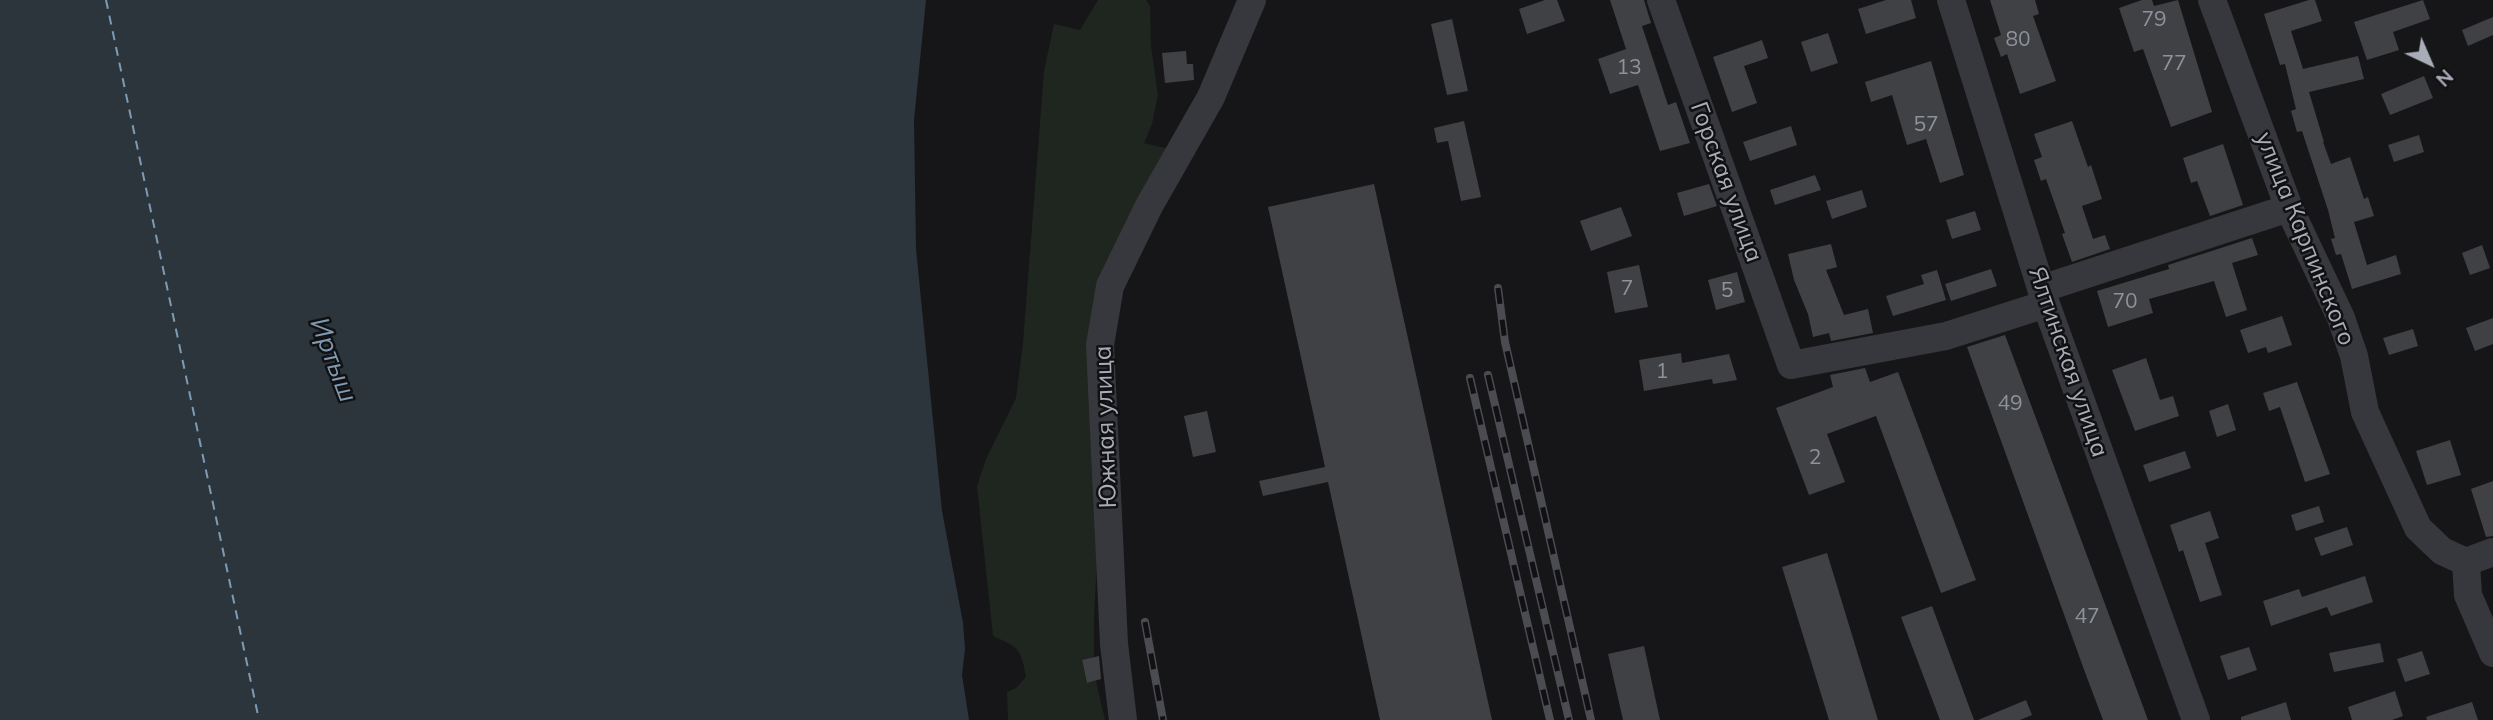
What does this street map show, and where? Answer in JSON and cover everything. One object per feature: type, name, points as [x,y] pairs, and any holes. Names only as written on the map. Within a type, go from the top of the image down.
[{"type":"street","name":"Южная улица","points":[[1123,720],[1114,643],[1100,345],[1110,286],[1149,206],[1212,97],[1252,0]]},
{"type":"street","name":"Горская улица","points":[[1661,0],[1791,365],[1946,336],[2043,296]]},
{"type":"street","name":"Ялтинская улица","points":[[1951,0],[2043,296],[2196,720]]},
{"type":"street","name":"улица Карпинского","points":[[2212,0],[2289,208],[2341,318],[2354,356],[2365,412],[2418,528],[2442,551],[2466,562]]},
{"type":"street","points":[[2043,296],[2289,208]]},
{"type":"street","points":[[2493,552],[2466,562],[2468,595],[2493,653]]},
{"type":"shaded area","points":[[1098,0],[1146,0],[1150,6],[1151,46],[1158,95],[1152,124],[1144,143],[1169,149],[1102,293],[1101,480],[1094,657],[1082,661],[1087,683],[1096,681],[1105,720],[1008,720],[1007,692],[1016,688],[1026,677],[1018,650],[993,636],[977,486],[986,459],[1016,398],[1023,343],[1044,71],[1054,24],[1080,30]]},
{"type":"water","name":"Иртыш","points":[[0,0],[926,0],[914,120],[916,249],[942,511],[963,623],[965,649],[962,675],[969,720],[0,720]]},
{"type":"building","points":[[1545,0],[1557,0],[1565,21],[1527,34],[1519,9]]},
{"type":"building","points":[[1610,0],[1644,0],[1651,23],[1642,26],[1668,105],[1676,102],[1690,143],[1660,151],[1638,85],[1610,94],[1598,59],[1626,49]]},
{"type":"building","points":[[1886,0],[1911,0],[1916,18],[1866,34],[1858,9]]},
{"type":"building","points":[[1990,0],[2035,0],[2039,14],[2033,16],[2056,81],[2020,94],[2007,54],[2001,57],[1994,38],[2001,35]]},
{"type":"building","points":[[2142,0],[2152,0],[2154,6],[2178,0],[2212,112],[2171,127],[2143,49],[2134,52],[2119,8]]},
{"type":"building","points":[[2315,0],[2322,21],[2291,31],[2303,69],[2358,56],[2364,79],[2309,92],[2323,142],[2331,164],[2350,157],[2364,199],[2368,197],[2374,216],[2354,222],[2367,265],[2396,255],[2401,274],[2352,289],[2341,254],[2336,255],[2331,239],[2335,238],[2328,210],[2302,131],[2297,132],[2291,111],[2296,109],[2285,64],[2280,65],[2264,14]]},
{"type":"building","points":[[2423,0],[2430,19],[2393,32],[2399,50],[2367,60],[2354,22]]},
{"type":"building","points":[[2493,17],[2493,35],[2468,46],[2462,30]]},
{"type":"building","points":[[1452,19],[1468,91],[1447,95],[1431,24]]},
{"type":"building","points":[[1828,33],[1838,63],[1811,72],[1801,42]]},
{"type":"building","points":[[1762,40],[1768,58],[1744,66],[1757,103],[1732,112],[1713,57]]},
{"type":"building","points":[[1186,51],[1187,64],[1193,64],[1194,80],[1165,83],[1162,53]]},
{"type":"building","points":[[1931,61],[1964,175],[1940,183],[1926,139],[1907,145],[1892,95],[1871,102],[1865,82]]},
{"type":"building","points":[[2424,76],[2433,98],[2390,115],[2381,94]]},
{"type":"building","points":[[1464,121],[1481,197],[1461,201],[1448,141],[1437,143],[1434,128]]},
{"type":"building","points":[[2072,121],[2102,199],[2082,206],[2093,239],[2105,235],[2110,249],[2072,262],[2046,179],[2041,181],[2034,160],[2042,157],[2034,134]]},
{"type":"building","points":[[1791,126],[1797,145],[1750,161],[1743,142]]},
{"type":"building","points":[[2419,135],[2424,152],[2394,162],[2388,145]]},
{"type":"building","points":[[2223,144],[2243,205],[2210,216],[2197,181],[2191,183],[2183,158]]},
{"type":"building","points":[[1815,175],[1821,190],[1775,205],[1770,190]]},
{"type":"building","points":[[1374,184],[1492,720],[1380,720],[1328,482],[1263,496],[1259,481],[1325,467],[1268,207]]},
{"type":"building","points":[[1709,184],[1717,206],[1684,216],[1677,193]]},
{"type":"building","points":[[1862,190],[1867,207],[1832,219],[1826,201]]},
{"type":"building","points":[[1621,207],[1632,236],[1591,251],[1580,221]]},
{"type":"building","points":[[1975,211],[1981,230],[1952,239],[1946,220]]},
{"type":"building","points":[[2252,238],[2258,255],[2232,263],[2247,310],[2226,317],[2214,281],[2149,299],[2153,313],[2108,327],[2097,291],[2169,269],[2168,265]]},
{"type":"building","points":[[1831,244],[1837,267],[1826,270],[1844,315],[1868,309],[1873,333],[1831,341],[1829,333],[1813,337],[1788,254]]},
{"type":"building","points":[[2482,245],[2490,268],[2470,275],[2462,253]]},
{"type":"building","points":[[1639,265],[1648,307],[1615,313],[1607,272]]},
{"type":"building","points":[[1991,269],[1997,286],[1951,301],[1945,284]]},
{"type":"building","points":[[1937,270],[1946,300],[1893,316],[1886,296],[1924,284],[1921,275]]},
{"type":"building","points":[[1737,272],[1745,302],[1716,310],[1708,280]]},
{"type":"building","points":[[2282,316],[2292,345],[2268,353],[2266,347],[2248,353],[2240,330]]},
{"type":"building","points":[[2493,318],[2493,344],[2475,351],[2466,328]]},
{"type":"building","points":[[2413,329],[2418,346],[2389,355],[2383,338]]},
{"type":"building","points":[[2005,335],[2148,720],[2103,720],[2086,675],[1967,347]]},
{"type":"building","points":[[1681,353],[1682,363],[1729,354],[1737,380],[1713,384],[1712,379],[1644,391],[1639,360]]},
{"type":"building","points":[[2146,358],[2160,400],[2173,396],[2179,416],[2135,431],[2112,370]]},
{"type":"building","points":[[1865,368],[1870,382],[1898,372],[1976,580],[1941,593],[1876,416],[1827,434],[1845,482],[1809,495],[1776,408],[1833,387],[1830,375]]},
{"type":"building","points":[[2297,382],[2330,474],[2305,482],[2280,407],[2269,411],[2263,393]]},
{"type":"building","points":[[2228,404],[2236,430],[2217,437],[2209,411]]},
{"type":"building","points":[[1207,411],[1216,452],[1193,457],[1184,416]]},
{"type":"building","points":[[2450,440],[2461,475],[2427,485],[2416,451]]},
{"type":"building","points":[[2185,451],[2191,468],[2149,482],[2143,465]]},
{"type":"building","points":[[2493,481],[2493,536],[2486,537],[2471,489]]},
{"type":"building","points":[[2319,506],[2324,522],[2296,531],[2291,515]]},
{"type":"building","points":[[2210,511],[2219,538],[2205,543],[2222,595],[2200,602],[2183,550],[2179,552],[2170,525]]},
{"type":"building","points":[[2347,527],[2353,545],[2321,556],[2314,538]]},
{"type":"building","points":[[1827,553],[1878,720],[1829,720],[1782,567]]},
{"type":"building","points":[[2365,576],[2373,602],[2331,616],[2327,607],[2271,626],[2263,601],[2299,589],[2302,597]]},
{"type":"building","points":[[1932,606],[1974,720],[1940,720],[1901,617]]},
{"type":"building","points":[[2380,643],[2384,662],[2334,672],[2329,653]]},
{"type":"building","points":[[1644,646],[1660,720],[1623,720],[1608,654]]},
{"type":"building","points":[[2249,647],[2257,670],[2228,680],[2220,656]]},
{"type":"building","points":[[2422,651],[2430,674],[2405,682],[2397,659]]},
{"type":"building","points":[[1099,656],[1101,679],[1087,683],[1082,660]]},
{"type":"building","points":[[2395,691],[2403,716],[2392,720],[2352,720],[2348,707]]},
{"type":"building","points":[[2026,700],[2032,715],[2020,720],[1978,720]]},
{"type":"building","points":[[2286,702],[2291,720],[2241,720],[2241,717]]},
{"type":"building","points":[[2472,702],[2478,720],[2427,720],[2426,717]]},
{"type":"ferry route","points":[[106,0],[259,720]]},
{"type":"railway","points":[[1498,288],[1505,342],[1591,720]]},
{"type":"railway","points":[[1488,375],[1569,720]]},
{"type":"railway","points":[[1470,378],[1550,720]]},
{"type":"railway","points":[[1145,622],[1163,720]]}]
